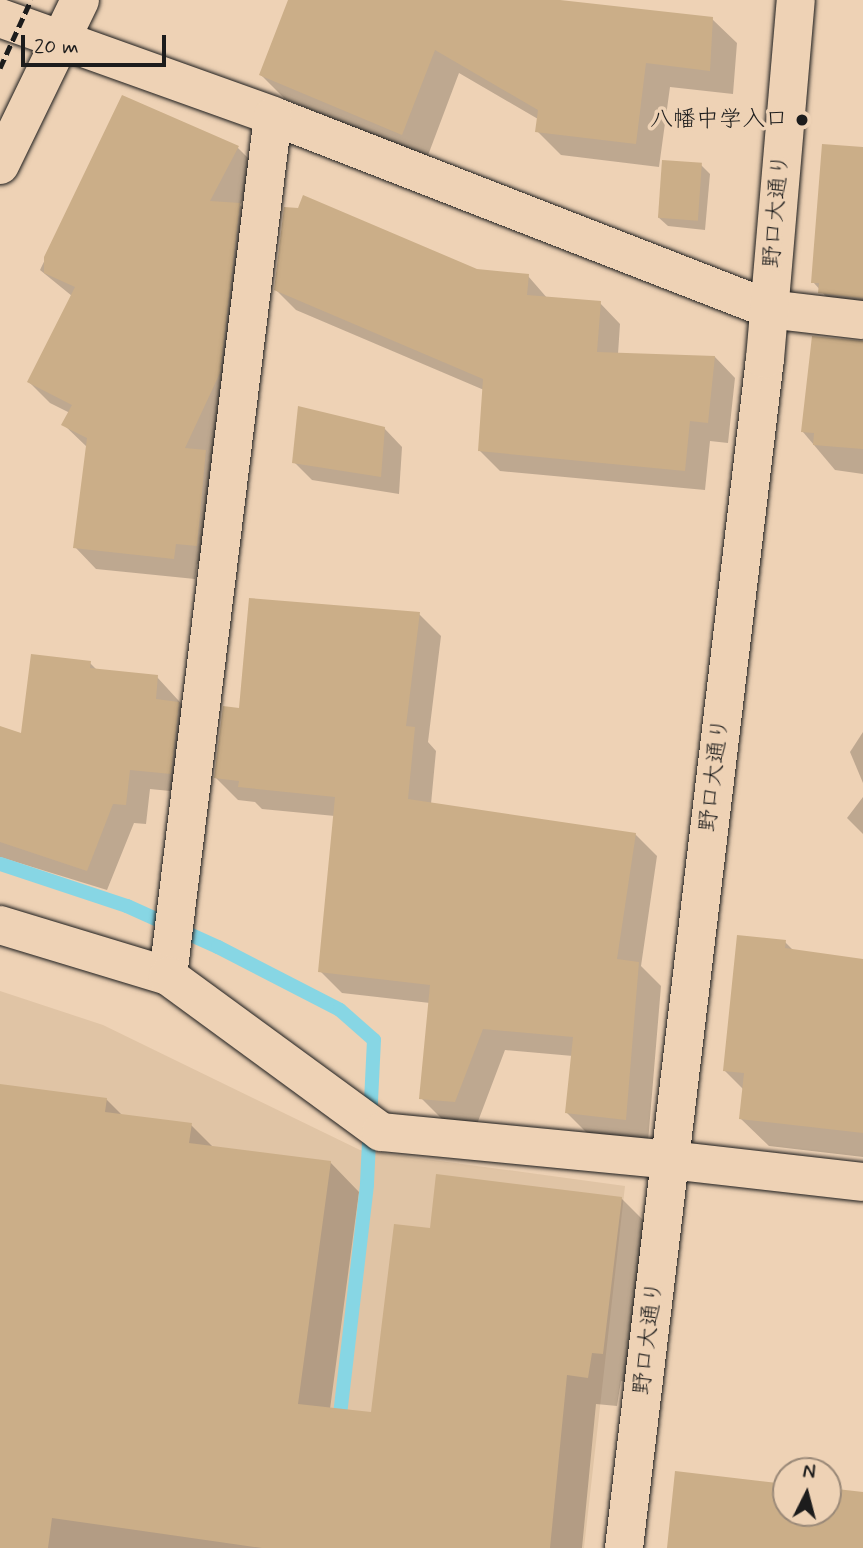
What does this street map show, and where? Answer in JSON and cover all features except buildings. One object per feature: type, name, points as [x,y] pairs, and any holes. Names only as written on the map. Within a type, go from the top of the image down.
[{"type":"street","points":[[0,165],[80,0]]},
{"type":"street","name":"野口大通り","points":[[624,1548],[769,309],[796,0]]},
{"type":"street","points":[[0,18],[273,116],[769,309],[863,320]]},
{"type":"street","points":[[168,976],[273,116]]},
{"type":"street","points":[[0,925],[168,976],[381,1132],[863,1182]]},
{"type":"shaded area","points":[[0,991],[103,1025],[360,1150],[625,1186],[584,1548],[0,1548]]},
{"type":"waterway","points":[[0,864],[127,906],[218,947],[340,1010],[374,1040],[367,1185],[339,1425]]},
{"type":"railway","points":[[0,68],[31,0]]},
{"type":"place","name":"八幡中学入口","points":[[802,120]]}]
